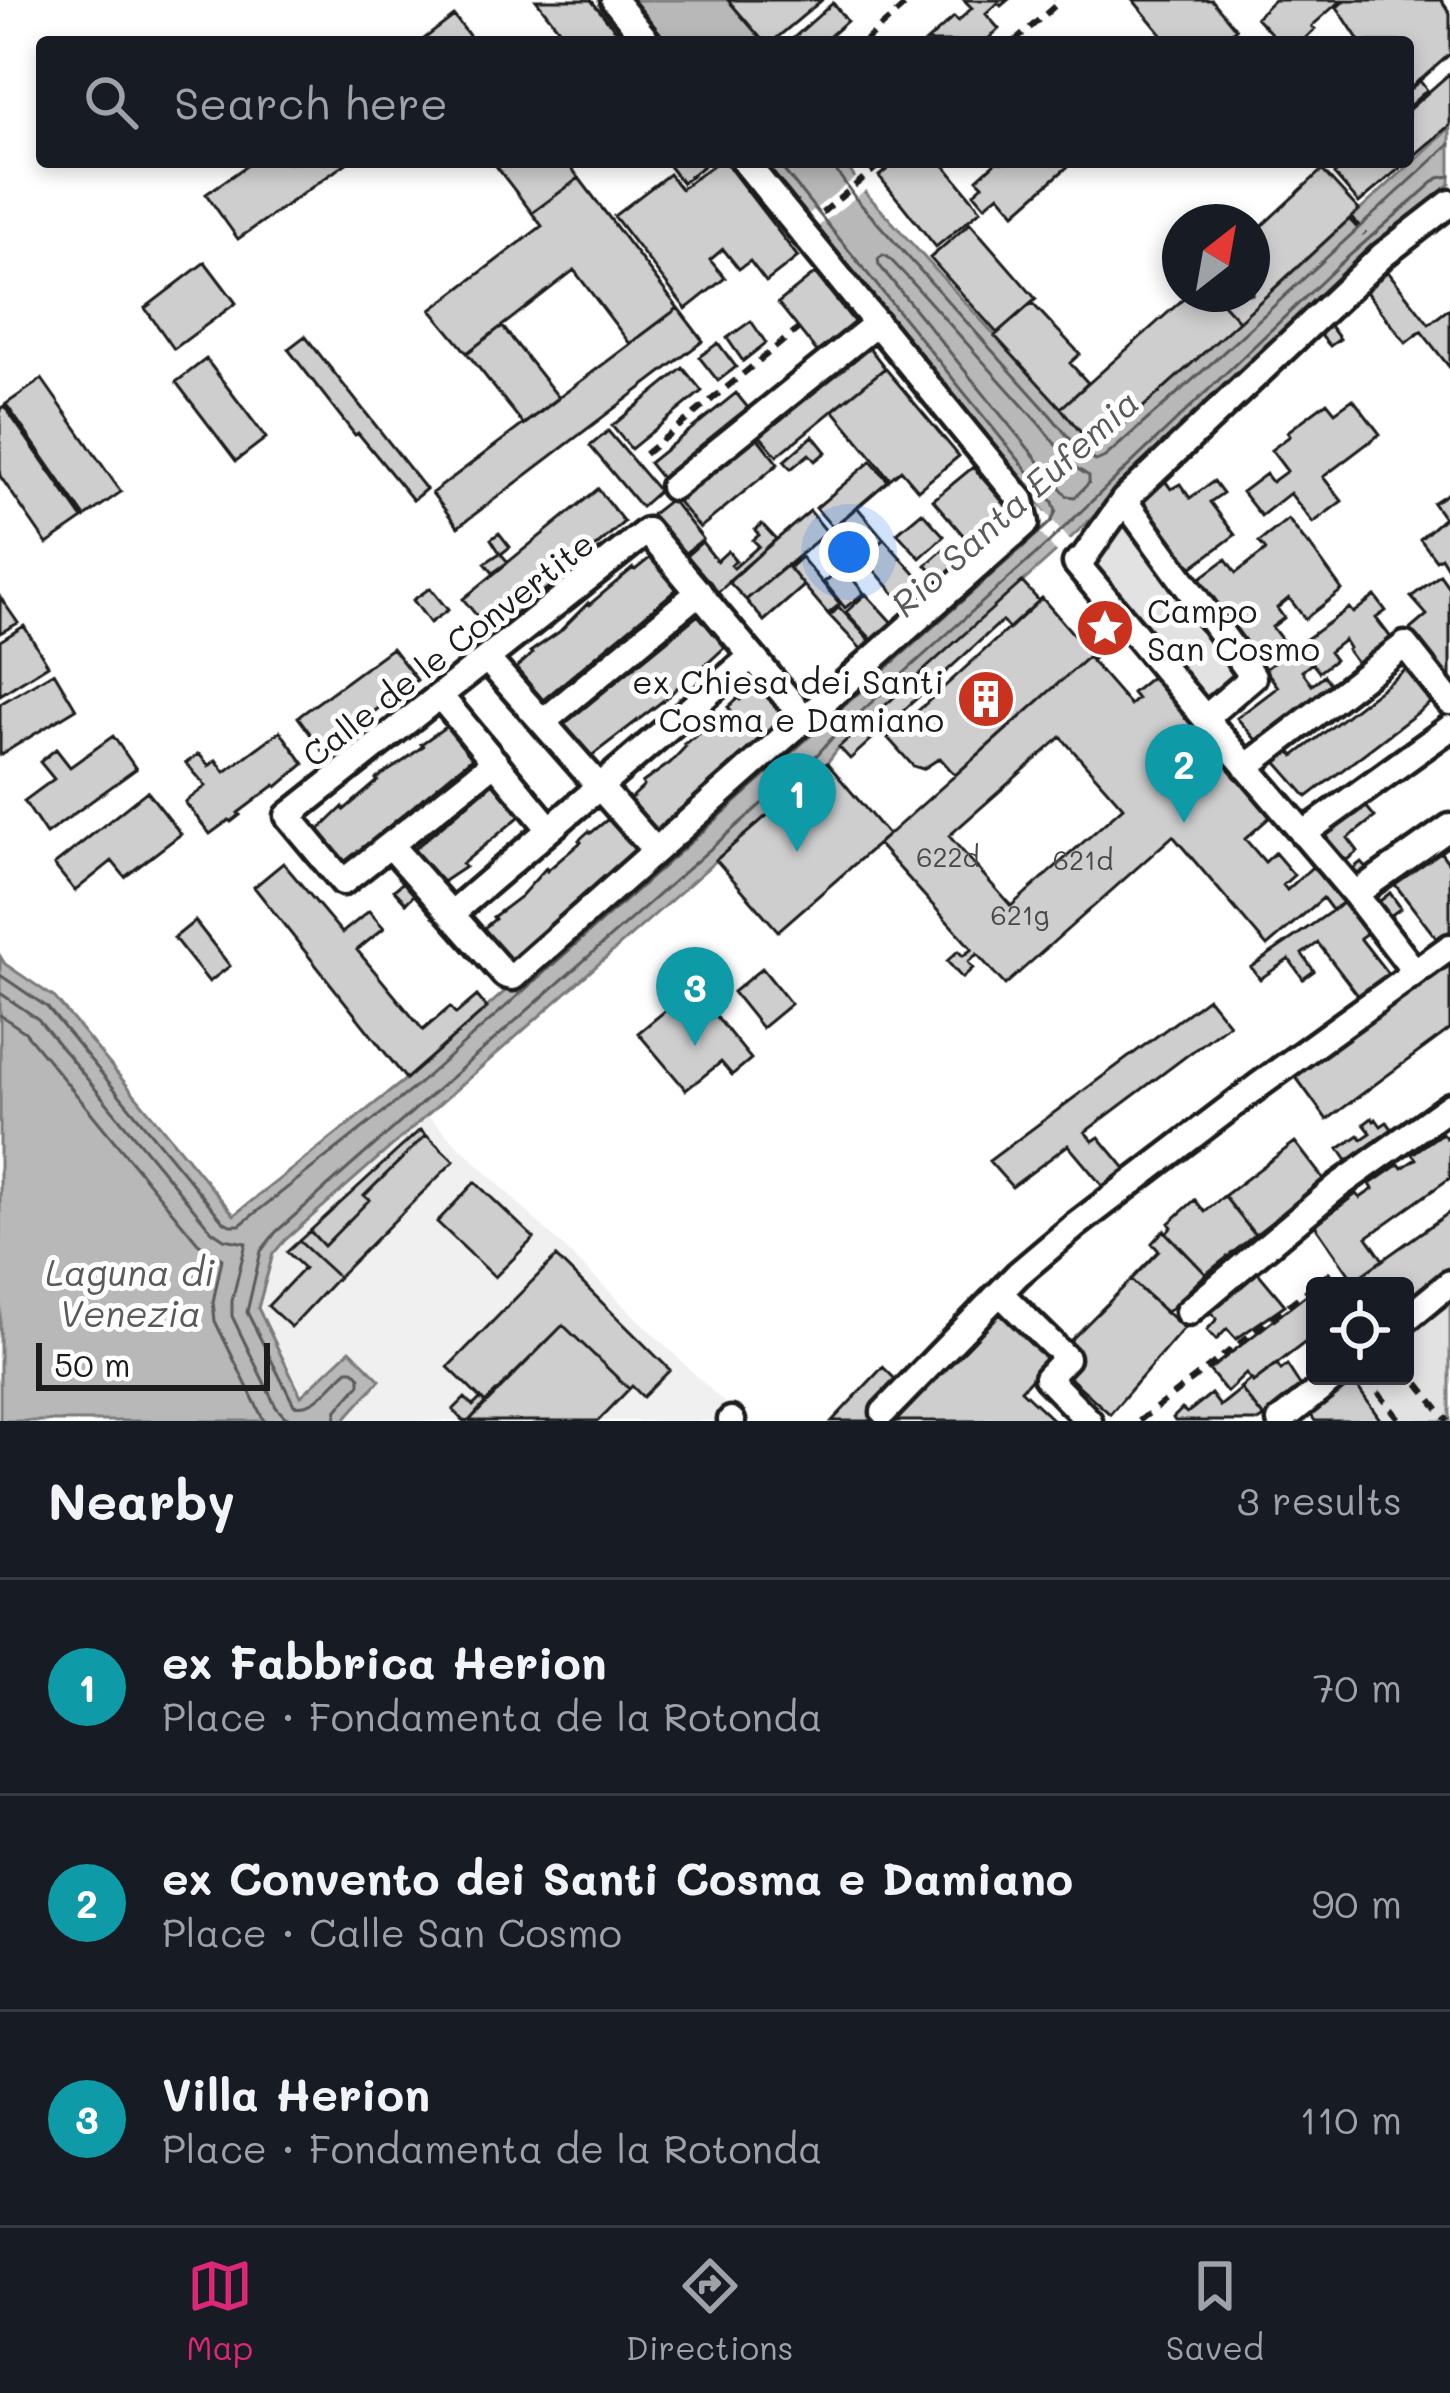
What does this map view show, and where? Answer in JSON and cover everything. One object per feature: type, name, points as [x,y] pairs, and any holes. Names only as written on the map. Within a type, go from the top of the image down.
[{"type":"street","points":[[614,0],[643,36]]},
{"type":"street","points":[[495,762],[391,846],[505,975],[513,977],[1026,523],[1021,500],[750,168]]},
{"type":"street","points":[[1415,972],[1303,833],[1256,759],[1205,718],[1076,563],[1124,500],[1378,259],[1450,202]]},
{"type":"street","points":[[673,487],[877,323]]},
{"type":"street","points":[[1124,500],[1253,677],[1205,718]]},
{"type":"street","name":"Calle de le Convertite","points":[[391,846],[343,882],[288,816],[647,531],[698,592]]},
{"type":"street","points":[[543,722],[698,592],[804,718]]},
{"type":"street","points":[[1256,759],[1405,645],[1447,698]]},
{"type":"street","points":[[452,914],[752,656]]},
{"type":"street","points":[[487,658],[656,850]]},
{"type":"street","points":[[440,695],[550,829]]},
{"type":"street","points":[[1303,833],[1450,728]]},
{"type":"street","points":[[1355,894],[1450,827]]},
{"type":"street","points":[[884,1412],[1000,1293],[1076,1225],[1450,947]]},
{"type":"street","points":[[1188,1312],[1338,1186],[1450,1106]]},
{"type":"street","points":[[1414,1313],[1450,1283]]},
{"type":"street","points":[[1000,1293],[1066,1358],[1047,1378],[1089,1421]]},
{"type":"street","points":[[1280,1421],[1326,1385]]},
{"type":"path","points":[[871,36],[910,0]]},
{"type":"path","points":[[1022,36],[1058,3],[1055,0]]},
{"type":"path","points":[[800,230],[876,168]]},
{"type":"path","points":[[646,454],[798,329]]},
{"type":"path","points":[[1138,1421],[1306,1291]]},
{"type":"path","points":[[1414,1378],[1448,1421]]},
{"type":"path","points":[[1372,1385],[1401,1421]]},
{"type":"path","points":[[1441,1413],[1450,1406]]},
{"type":"shaded area","points":[[1126,514],[1247,676],[1209,707],[1091,563]]},
{"type":"shaded area","points":[[427,1115],[736,1414],[730,1421],[343,1421],[380,1381],[302,1397],[258,1308],[273,1254]]},
{"type":"shaded area","points":[[1450,1303],[1450,1421],[1381,1421],[1356,1385],[1414,1385],[1414,1331]]},
{"type":"water","points":[[630,0],[728,0],[759,36],[659,36]]},
{"type":"water","name":"Laguna di Venezia","points":[[1450,128],[1450,184],[1348,273],[827,763],[273,1254],[258,1308],[301,1396],[350,1350],[380,1380],[343,1421],[0,1421],[0,956],[55,998],[234,1215],[406,1079],[1045,512],[766,168],[848,168],[1095,450],[1249,312],[1270,312],[1270,293],[1406,168],[1414,168],[1414,161]]},
{"type":"pier","points":[[859,175],[869,187],[811,232],[801,220]]},
{"type":"pier","points":[[1029,493],[1073,544],[1060,556],[1028,519],[1037,511],[1025,497]]},
{"type":"building","points":[[536,0],[591,0],[620,36],[564,36]]},
{"type":"building","points":[[728,0],[822,0],[779,36],[759,36]]},
{"type":"building","points":[[964,0],[1008,0],[986,14],[999,29],[991,36],[933,36],[954,17],[958,21],[972,8]]},
{"type":"building","points":[[1133,0],[1212,0],[1236,29],[1228,36],[1163,36]]},
{"type":"building","points":[[1274,0],[1341,0],[1307,36],[1273,36],[1256,17]]},
{"type":"building","points":[[1345,0],[1441,0],[1450,13],[1450,54],[1414,86],[1414,36],[1356,36],[1337,7]]},
{"type":"building","points":[[833,3],[847,21],[830,36],[796,36]]},
{"type":"building","points":[[454,16],[469,36],[428,36]]},
{"type":"building","points":[[1450,73],[1450,125],[1414,156],[1414,105]]},
{"type":"building","points":[[1419,80],[1427,90],[1414,102],[1414,85]]},
{"type":"building","points":[[243,168],[339,168],[238,239],[206,194]]},
{"type":"building","points":[[498,168],[572,168],[579,178],[532,213]]},
{"type":"building","points":[[671,168],[701,168],[682,183]]},
{"type":"building","points":[[709,168],[730,168],[798,257],[766,282],[750,261],[739,269],[723,249],[710,260],[725,278],[686,309],[614,216],[669,174],[681,189]]},
{"type":"building","points":[[889,168],[947,168],[981,210],[936,247],[879,176]]},
{"type":"building","points":[[989,168],[1066,168],[1015,213],[999,194],[985,206],[974,193],[983,185],[977,179]]},
{"type":"building","points":[[1340,168],[1400,168],[1359,203],[1334,174]]},
{"type":"building","points":[[1322,170],[1359,210],[1270,292],[1270,218]]},
{"type":"building","points":[[579,178],[678,308],[630,344],[574,270],[467,353],[431,310],[542,226],[532,213]]},
{"type":"building","points":[[970,223],[1036,299],[997,333],[930,258]]},
{"type":"building","points":[[205,262],[236,303],[174,349],[145,308]]},
{"type":"building","points":[[1385,268],[1429,324],[1450,308],[1450,368],[1421,331],[1406,343],[1363,288]]},
{"type":"building","points":[[815,273],[859,328],[822,358],[778,303]]},
{"type":"building","points":[[1032,303],[1080,354],[1070,363],[1088,383],[1061,408],[995,336]]},
{"type":"building","points":[[678,308],[703,341],[458,527],[432,493]]},
{"type":"building","points":[[1169,312],[1231,312],[1239,321],[1095,450],[1061,408]]},
{"type":"building","points":[[751,321],[766,343],[743,361],[727,338]]},
{"type":"building","points":[[1327,322],[1340,339],[1330,346],[1317,331]]},
{"type":"building","points":[[502,326],[559,398],[524,425],[467,353]]},
{"type":"building","points":[[305,336],[426,489],[413,500],[288,349]]},
{"type":"building","points":[[864,341],[885,368],[777,456],[755,430]]},
{"type":"building","points":[[718,343],[736,367],[718,381],[699,357]]},
{"type":"building","points":[[206,359],[266,438],[236,461],[176,382]]},
{"type":"building","points":[[683,368],[702,391],[631,449],[612,426]]},
{"type":"building","points":[[885,368],[959,456],[918,490],[901,470],[890,479],[833,410]]},
{"type":"building","points":[[42,379],[121,492],[85,517],[6,404]]},
{"type":"building","points":[[736,393],[753,414],[666,484],[649,463]]},
{"type":"building","points":[[1353,399],[1380,434],[1323,477],[1342,501],[1313,523],[1290,493],[1261,516],[1242,492],[1266,474],[1272,482],[1287,471],[1271,450],[1327,402],[1335,412]]},
{"type":"building","points":[[4,406],[83,519],[47,544],[0,476],[0,409]]},
{"type":"building","points":[[608,431],[659,491],[641,507],[590,446]]},
{"type":"building","points":[[753,432],[778,464],[700,528],[674,497]]},
{"type":"building","points":[[813,436],[826,452],[815,461],[809,454],[791,469],[784,461]]},
{"type":"building","points":[[871,461],[888,481],[833,528],[816,508]]},
{"type":"building","points":[[973,467],[1014,515],[975,549],[933,500]]},
{"type":"building","points":[[1160,474],[1171,489],[1180,484],[1190,498],[1214,481],[1223,493],[1210,502],[1235,535],[1191,568],[1134,498]]},
{"type":"building","points":[[598,489],[624,522],[490,632],[463,599]]},
{"type":"building","points":[[1450,492],[1450,572],[1420,539],[1444,518],[1433,503]]},
{"type":"building","points":[[671,499],[703,539],[684,554],[652,514]]},
{"type":"building","points":[[857,507],[884,539],[859,561],[831,528]]},
{"type":"building","points":[[810,511],[827,532],[746,600],[728,581]]},
{"type":"building","points":[[922,512],[944,536],[920,558],[897,533]]},
{"type":"building","points":[[1288,519],[1342,590],[1305,619],[1289,598],[1277,608],[1284,618],[1272,627],[1282,640],[1255,661],[1199,579],[1226,559],[1236,573],[1266,550],[1259,542]]},
{"type":"building","points":[[762,524],[776,539],[715,595],[684,558],[702,542],[717,561],[728,551],[736,561],[731,565],[734,568],[759,546],[753,540]]},
{"type":"building","points":[[499,533],[510,547],[501,554],[508,562],[493,573],[485,563],[500,553],[491,539]]},
{"type":"building","points":[[884,539],[932,593],[910,612],[863,557]]},
{"type":"building","points":[[945,548],[960,564],[941,581],[926,565]]},
{"type":"building","points":[[651,557],[677,589],[543,700],[516,668],[588,603]]},
{"type":"building","points":[[801,557],[840,604],[828,614],[789,568]]},
{"type":"building","points":[[787,565],[804,586],[764,621],[746,600]]},
{"type":"building","points":[[843,567],[864,593],[845,608],[824,582]]},
{"type":"building","points":[[1440,575],[1450,589],[1450,686],[1407,632],[1427,615],[1411,597]]},
{"type":"building","points":[[1022,582],[1039,601],[1009,629],[1002,621],[850,759],[839,747]]},
{"type":"building","points":[[430,588],[448,610],[430,623],[413,600]]},
{"type":"building","points":[[866,594],[895,626],[876,644],[846,612]]},
{"type":"building","points":[[1375,596],[1386,611],[1376,618],[1395,643],[1361,669],[1344,640],[1329,652],[1335,660],[1319,672],[1312,663],[1302,671],[1312,685],[1324,675],[1334,689],[1261,746],[1237,718],[1278,687],[1265,669],[1349,608],[1353,613]]},
{"type":"building","points":[[0,597],[18,623],[0,633]]},
{"type":"building","name":"ex Chiesa dei Santi Cosma e Damiano","points":[[1042,598],[1094,658],[1088,657],[955,775],[940,758],[923,769],[913,766],[888,738]]},
{"type":"building","points":[[839,607],[874,645],[865,653],[830,616]]},
{"type":"building","points":[[698,615],[725,647],[590,757],[563,725]]},
{"type":"building","points":[[24,626],[48,665],[0,695],[0,641]]},
{"type":"building","points":[[392,648],[417,680],[400,697],[322,750],[298,717]]},
{"type":"building","points":[[1088,657],[1130,705],[1137,699],[1132,693],[1154,675],[1277,811],[1245,839],[1265,862],[1275,853],[1294,875],[1283,885],[1287,890],[1320,860],[1352,897],[1332,910],[1323,898],[1267,946],[1173,836],[1005,985],[977,954],[968,962],[973,968],[962,978],[947,961],[958,951],[963,956],[972,949],[878,844]],"holes":[[[1061,737],[1123,807],[1011,906],[949,836]]]},
{"type":"building","points":[[1412,665],[1437,698],[1307,797],[1271,756],[1285,745],[1294,756]]},
{"type":"building","points":[[54,672],[76,709],[0,755],[0,704]]},
{"type":"building","points":[[758,684],[786,715],[655,832],[628,801],[684,744]]},
{"type":"building","points":[[451,723],[477,754],[342,865],[316,833],[376,779]]},
{"type":"building","points":[[280,731],[304,764],[210,834],[185,802],[206,786],[186,763],[199,754],[209,766],[216,760],[225,772]]},
{"type":"building","points":[[113,736],[136,769],[46,834],[24,801],[54,779],[40,762],[56,749],[70,767]]},
{"type":"building","points":[[827,763],[888,835],[778,931],[716,860]]},
{"type":"building","points":[[498,779],[525,812],[462,864],[465,867],[435,887],[408,854]]},
{"type":"building","points":[[147,791],[181,834],[125,877],[112,861],[75,891],[54,865]]},
{"type":"building","points":[[1359,798],[1375,817],[1348,838],[1358,851],[1338,867],[1309,833]]},
{"type":"building","points":[[608,819],[636,849],[505,965],[477,934],[546,868]]},
{"type":"building","points":[[1436,846],[1450,865],[1450,942],[1443,947],[1390,878]]},
{"type":"building","points":[[1361,862],[1370,872],[1357,882],[1349,872]]},
{"type":"building","points":[[283,863],[342,933],[369,911],[384,928],[357,950],[423,1030],[450,1007],[456,1014],[477,996],[487,1008],[406,1079],[254,887]]},
{"type":"building","points":[[407,879],[418,891],[406,903],[394,890]]},
{"type":"building","points":[[1390,893],[1401,908],[1382,922],[1371,908]]},
{"type":"building","points":[[1352,897],[1375,927],[1360,938],[1396,984],[1366,1006],[1318,943],[1302,954],[1314,971],[1303,979],[1289,959],[1260,979],[1251,967]]},
{"type":"building","points":[[195,921],[230,966],[209,982],[174,938]]},
{"type":"building","points":[[1450,951],[1450,1029],[1327,1120],[1290,1069]]},
{"type":"building","points":[[762,968],[791,1004],[762,1028],[733,992]]},
{"type":"building","points":[[693,988],[751,1059],[732,1075],[721,1062],[686,1090],[638,1033]]},
{"type":"building","points":[[1208,998],[1229,1024],[1085,1132],[1093,1141],[1099,1137],[1133,1178],[1110,1195],[1068,1145],[1012,1187],[989,1161]]},
{"type":"building","points":[[1372,1118],[1381,1126],[1387,1122],[1396,1134],[1350,1165],[1339,1149],[1371,1133],[1364,1124]]},
{"type":"building","points":[[420,1130],[426,1135],[364,1196],[369,1200],[324,1246],[310,1231]]},
{"type":"building","points":[[1442,1133],[1446,1138],[1450,1135],[1450,1178],[1367,1237],[1383,1260],[1360,1277],[1351,1277],[1315,1225],[1356,1194],[1360,1198],[1373,1189],[1370,1184],[1399,1164],[1402,1168],[1416,1159],[1412,1154]]},
{"type":"building","points":[[426,1135],[454,1161],[338,1277],[299,1241],[310,1231],[324,1246],[369,1200],[364,1196]]},
{"type":"building","points":[[1295,1142],[1325,1181],[1255,1235],[1224,1196]]},
{"type":"building","points":[[475,1182],[534,1238],[495,1277],[437,1222]]},
{"type":"building","points":[[1224,1196],[1255,1235],[1206,1274],[1166,1233],[1172,1227],[1169,1223],[1195,1200],[1205,1212]]},
{"type":"building","points":[[1450,1212],[1450,1268],[1414,1294],[1414,1277],[1360,1276]]},
{"type":"building","points":[[1164,1230],[1206,1274],[1166,1313],[1131,1280],[1159,1251],[1152,1243]]},
{"type":"building","points":[[299,1241],[338,1277],[291,1327],[268,1306],[304,1268],[287,1252]]},
{"type":"building","points":[[556,1257],[670,1370],[643,1397],[563,1325],[485,1403],[448,1367]]},
{"type":"building","points":[[1255,1269],[1285,1305],[1236,1339],[1227,1329],[1216,1340],[1207,1330],[1217,1319],[1210,1311]]},
{"type":"building","points":[[1131,1280],[1184,1328],[1110,1414],[1067,1375],[1078,1363],[1063,1348]]},
{"type":"building","points":[[1306,1295],[1306,1342],[1253,1382],[1246,1374],[1227,1392],[1209,1370]]},
{"type":"building","points":[[998,1299],[1055,1353],[1021,1390],[1054,1421],[894,1421],[888,1416]]},
{"type":"building","points":[[563,1325],[629,1389],[598,1421],[469,1421]]},
{"type":"building","points":[[1277,1364],[1281,1370],[1287,1365],[1304,1391],[1265,1419],[1240,1388]]},
{"type":"building","points":[[883,1367],[902,1386],[869,1421],[832,1421]]},
{"type":"building","points":[[1343,1385],[1356,1385],[1381,1421],[1315,1421],[1307,1409]]},
{"type":"building","points":[[1241,1389],[1264,1418],[1260,1421],[1173,1418],[1211,1394],[1220,1406]]},
{"type":"building","points":[[465,1398],[473,1406],[481,1398],[485,1403],[469,1421],[453,1410]]},
{"type":"place","name":"Campo San Cosmo","points":[[1105,628]]},
{"type":"place","name":"ex Chiesa dei Santi Cosma e Damiano","points":[[986,699]]},
{"type":"place","name":"ex Convento dei Santi Cosma e Damiano","points":[[1184,823]]},
{"type":"place","name":"ex Fabbrica Herion","points":[[797,852]]},
{"type":"place","name":"Villa Herion","points":[[695,1046]]},
{"type":"water label","name":"Rio Santa Eufemia","points":[[1014,502]]}]
